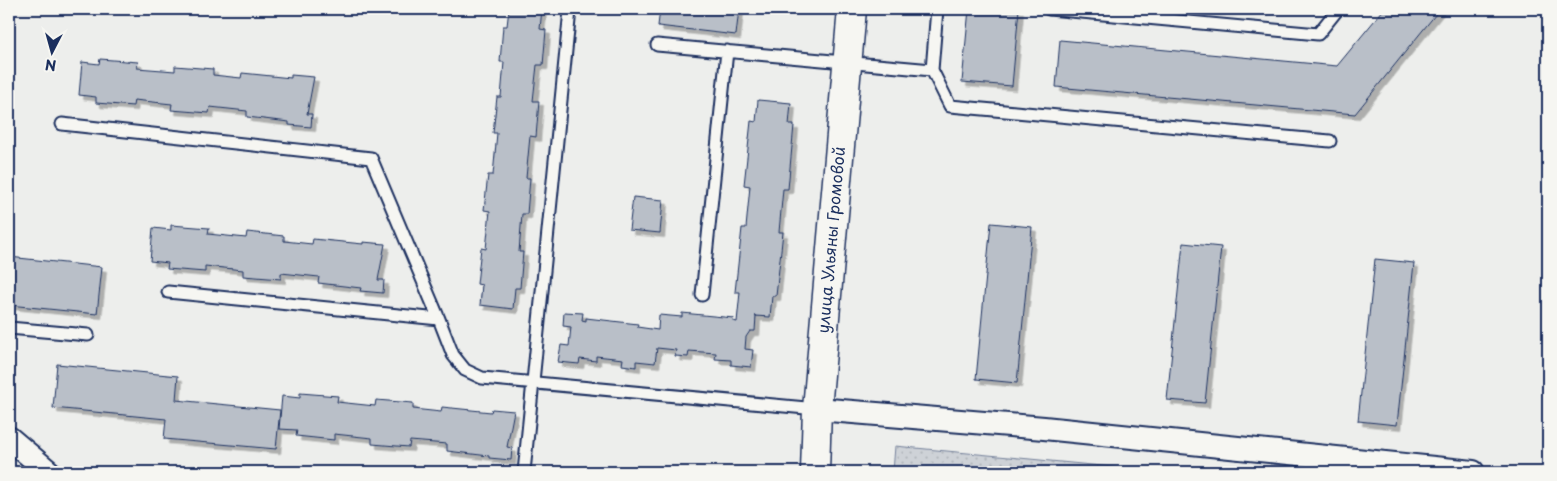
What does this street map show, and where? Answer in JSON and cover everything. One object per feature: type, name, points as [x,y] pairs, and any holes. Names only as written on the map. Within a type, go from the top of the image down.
[{"type":"main road","name":"улица Ульяны Громовой","points":[[815,472],[817,409],[852,9]]},
{"type":"street","points":[[817,409],[1054,429],[1473,472]]},
{"type":"street","points":[[11,445],[49,472]]},
{"type":"lane","points":[[937,9],[932,70],[950,106],[1330,141]]},
{"type":"lane","points":[[1049,9],[1318,34],[1338,9]]},
{"type":"lane","points":[[524,472],[570,10]]},
{"type":"lane","points":[[657,45],[932,70]]},
{"type":"lane","points":[[702,295],[727,51]]},
{"type":"lane","points":[[62,124],[371,158],[439,319],[452,355],[465,370],[482,378],[817,409]]},
{"type":"lane","points":[[168,292],[439,319]]},
{"type":"lane","points":[[9,328],[88,335]]},
{"type":"shaded area","points":[[895,446],[1154,471],[1161,472],[893,472]]},
{"type":"building","points":[[509,9],[542,9],[540,29],[546,30],[543,65],[537,65],[533,101],[539,101],[536,137],[530,136],[526,178],[530,178],[527,214],[522,214],[519,252],[523,252],[520,288],[515,288],[513,309],[480,305],[482,285],[477,284],[481,248],[486,249],[490,211],[484,210],[488,175],[493,175],[497,133],[493,133],[497,97],[501,97],[504,62],[500,62],[503,26],[507,26]]},
{"type":"building","points":[[660,9],[739,9],[736,35],[658,26]]},
{"type":"building","points":[[969,9],[1019,9],[1012,86],[962,82]]},
{"type":"building","points":[[1384,9],[1440,9],[1355,114],[1056,87],[1060,40],[1337,66]]},
{"type":"building","points":[[100,59],[138,62],[137,68],[175,71],[175,66],[213,69],[213,75],[241,78],[242,73],[291,78],[291,75],[314,77],[307,114],[312,114],[311,127],[289,125],[289,122],[247,117],[247,111],[210,107],[209,113],[171,110],[172,104],[134,100],[133,106],[96,103],[96,97],[79,95],[82,62],[99,64]]},
{"type":"building","points":[[758,100],[791,103],[789,125],[794,125],[788,189],[783,189],[779,232],[783,232],[776,296],[772,296],[770,317],[756,316],[755,331],[750,331],[746,337],[745,349],[753,350],[751,367],[731,365],[731,360],[715,359],[716,353],[689,351],[688,357],[675,356],[676,350],[657,348],[655,363],[636,361],[636,367],[622,365],[623,359],[596,356],[596,361],[580,359],[579,364],[558,362],[561,345],[569,346],[571,327],[563,326],[564,312],[583,313],[582,320],[586,321],[586,318],[638,324],[637,327],[658,330],[659,315],[682,317],[682,313],[734,318],[733,321],[737,322],[740,292],[735,292],[742,228],[746,228],[750,186],[744,185],[751,121],[756,122]]},
{"type":"building","points":[[633,197],[663,200],[660,233],[629,230]]},
{"type":"building","points":[[991,223],[1032,227],[1017,383],[976,379]]},
{"type":"building","points":[[171,225],[209,228],[208,234],[246,238],[247,232],[284,236],[284,241],[312,244],[313,239],[363,244],[363,242],[385,244],[378,280],[384,280],[383,293],[360,291],[361,288],[318,283],[319,277],[281,273],[281,279],[243,276],[243,270],[205,266],[205,272],[167,269],[168,263],[150,261],[153,228],[171,230]]},
{"type":"building","points":[[1183,243],[1221,247],[1205,403],[1167,400]]},
{"type":"building","points":[[9,257],[102,267],[97,314],[9,305]]},
{"type":"building","points":[[1375,259],[1414,263],[1397,425],[1358,421]]},
{"type":"building","points":[[57,364],[178,376],[176,400],[280,410],[276,449],[164,439],[166,419],[53,408]]},
{"type":"building","points":[[300,393],[338,396],[337,402],[375,406],[376,400],[413,403],[413,409],[441,412],[442,407],[491,412],[492,409],[514,411],[507,447],[512,448],[511,460],[447,451],[447,444],[410,441],[409,447],[372,444],[372,438],[334,434],[334,440],[296,436],[297,430],[279,429],[282,396],[300,398]]}]
